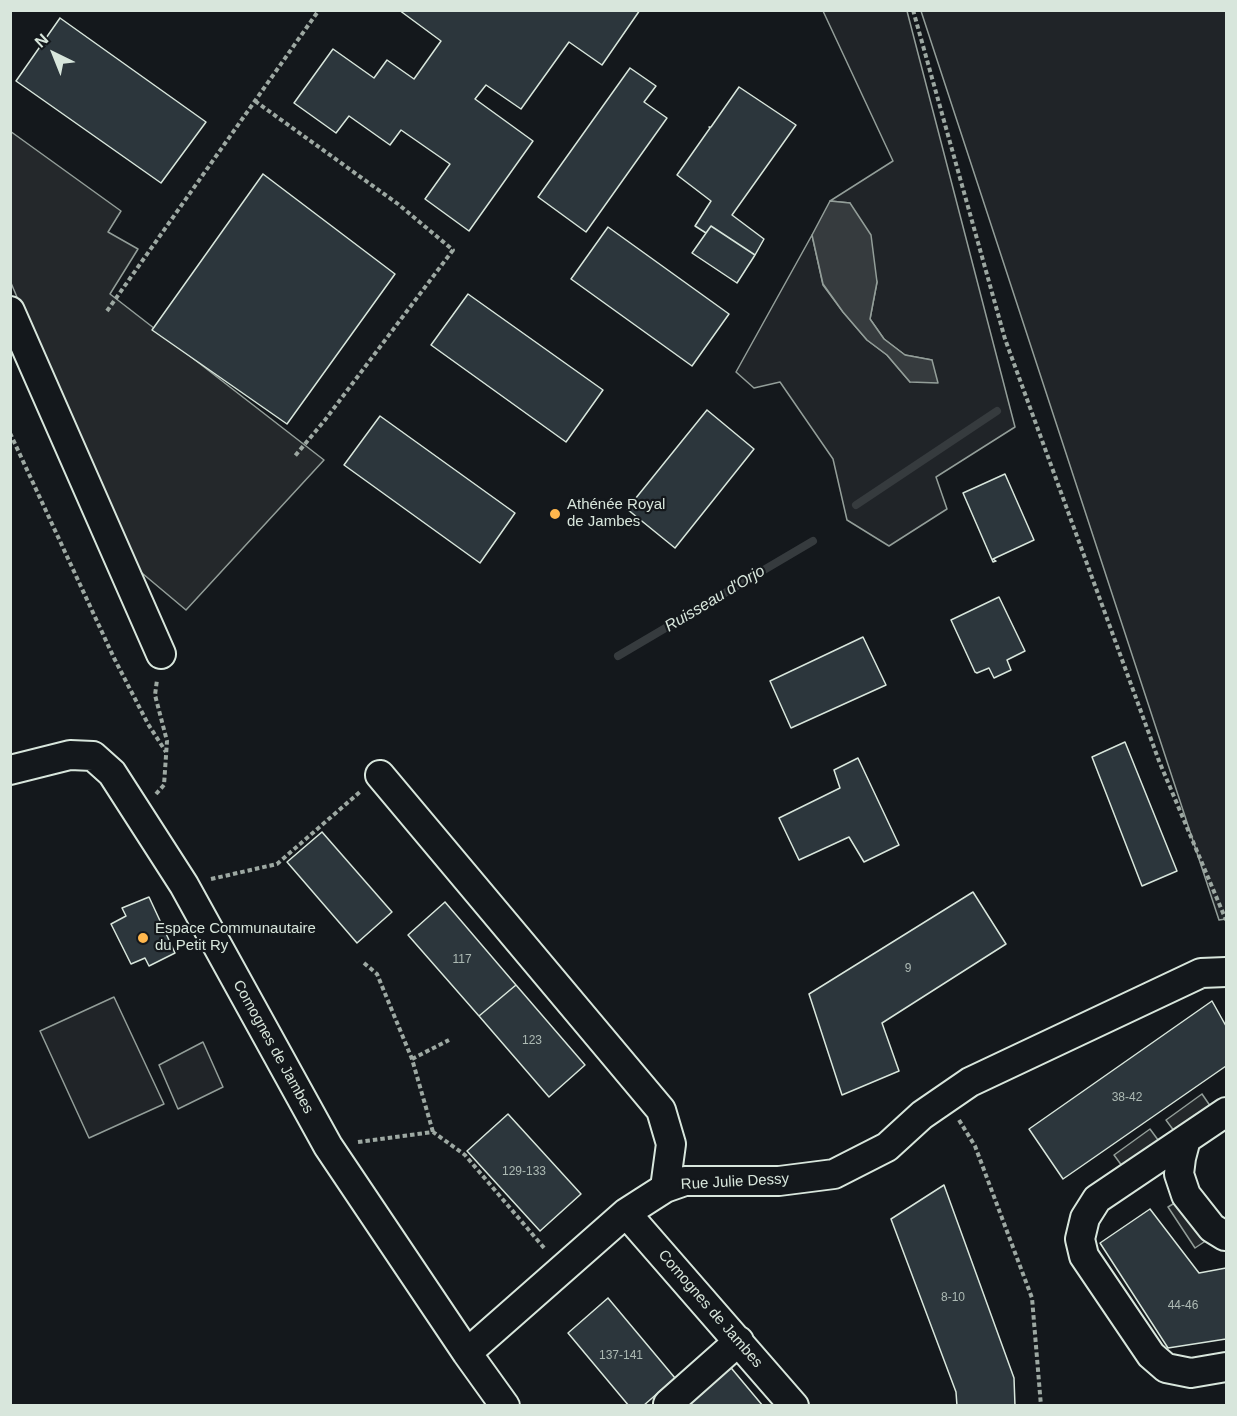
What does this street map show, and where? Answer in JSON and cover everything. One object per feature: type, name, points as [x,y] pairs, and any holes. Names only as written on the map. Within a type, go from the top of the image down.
[{"type":"street","points":[[10,311],[160,654]]},
{"type":"street","name":"Comognes de Jambes","points":[[10,770],[70,756],[93,756],[112,773],[184,885],[328,1146],[466,1353],[505,1406]]},
{"type":"street","points":[[380,775],[661,1110],[671,1144],[665,1188]]},
{"type":"street","name":"Rue Julie Dessy","points":[[466,1353],[626,1213],[665,1188],[685,1181],[779,1181],[834,1174],[887,1147],[922,1115],[970,1082],[1201,974],[1227,972]]},
{"type":"street","points":[[1227,1112],[1097,1199],[1085,1218],[1080,1239],[1084,1256],[1098,1279],[1151,1355],[1166,1368],[1191,1373],[1227,1366]]},
{"type":"street","points":[[1186,1139],[1179,1174],[1186,1195],[1212,1228],[1227,1236]]},
{"type":"street","name":"Comognes de Jambes","points":[[626,1213],[794,1406]]},
{"type":"street","points":[[669,1406],[668,1404],[739,1341]]},
{"type":"path","points":[[107,311],[319,10]]},
{"type":"path","points":[[912,10],[1005,339],[1158,761],[1227,920]]},
{"type":"path","points":[[255,101],[398,204],[453,250],[325,420],[295,456]]},
{"type":"path","points":[[10,432],[114,658],[148,724],[166,752]]},
{"type":"path","points":[[138,814],[164,785],[167,741],[155,695],[160,654]]},
{"type":"path","points":[[184,885],[277,864],[380,775]]},
{"type":"path","points":[[364,963],[376,974],[412,1059],[433,1132],[465,1155],[561,1268]]},
{"type":"path","points":[[412,1059],[449,1040]]},
{"type":"path","points":[[946,1099],[975,1146],[1032,1298],[1041,1406]]},
{"type":"path","points":[[328,1146],[433,1132]]},
{"type":"shaded area","points":[[823,11],[907,11],[1015,427],[936,477],[947,509],[889,546],[847,520],[833,459],[780,382],[754,388],[736,372],[812,235],[823,285],[867,340],[887,355],[910,382],[932,360],[905,355],[884,339],[870,319],[877,282],[850,203],[830,201],[893,161]]},
{"type":"shaded area","points":[[921,11],[1226,11],[1226,919],[1219,920]]},
{"type":"shaded area","points":[[10,131],[121,211],[108,232],[138,249],[110,294],[324,460],[186,610],[130,563],[11,283]]},
{"type":"shaded area","points":[[830,201],[850,203],[871,235],[877,282],[870,319],[884,339],[905,355],[932,360],[938,383],[910,382],[887,355],[867,340],[823,284],[812,235]]},
{"type":"shaded area","points":[[114,997],[164,1104],[89,1138],[40,1031]]},
{"type":"shaded area","points":[[203,1042],[223,1087],[178,1109],[159,1065]]},
{"type":"shaded area","points":[[1202,1094],[1213,1110],[1177,1135],[1166,1120]]},
{"type":"shaded area","points":[[1150,1129],[1161,1144],[1125,1170],[1114,1155]]},
{"type":"shaded area","points":[[1183,1198],[1210,1238],[1195,1248],[1168,1207]]},
{"type":"building","points":[[399,10],[640,10],[602,65],[569,42],[521,109],[486,85],[475,99],[533,141],[469,231],[425,199],[450,164],[401,130],[390,145],[349,116],[336,133],[294,103],[333,49],[374,78],[387,60],[414,79],[441,41]]},
{"type":"building","points":[[60,18],[206,122],[161,183],[16,81]]},
{"type":"building","points":[[630,68],[656,86],[644,102],[667,118],[586,232],[538,197]]},
{"type":"building","points":[[739,87],[796,125],[732,215],[764,239],[755,255],[711,226],[706,233],[695,226],[711,201],[677,175]]},
{"type":"building","points":[[263,174],[395,274],[287,424],[152,330]]},
{"type":"building","points":[[711,226],[755,255],[737,283],[692,253]]},
{"type":"building","points":[[608,227],[729,314],[692,366],[571,279]]},
{"type":"building","points":[[468,294],[603,390],[566,442],[431,345]]},
{"type":"building","points":[[707,410],[754,449],[675,548],[627,509]]},
{"type":"building","points":[[380,416],[515,513],[480,563],[344,465]]},
{"type":"building","points":[[1005,474],[1034,540],[993,559],[996,561],[993,562],[963,493]]},
{"type":"building","points":[[999,597],[1025,651],[1007,660],[1011,670],[994,678],[989,668],[975,672],[951,620]]},
{"type":"building","points":[[863,637],[886,685],[791,728],[770,681]]},
{"type":"building","points":[[1125,742],[1177,871],[1142,886],[1092,757]]},
{"type":"building","points":[[858,758],[899,845],[864,862],[849,837],[799,860],[779,818],[840,788],[834,770]]},
{"type":"building","points":[[322,832],[392,912],[357,943],[287,862]]},
{"type":"building","points":[[973,892],[1006,944],[882,1023],[899,1071],[842,1095],[809,994]]},
{"type":"building","name":"Espace Communautaire du Petit Ry","points":[[149,897],[175,953],[149,966],[145,958],[131,964],[111,924],[126,916],[122,908]]},
{"type":"building","points":[[445,902],[516,985],[479,1016],[408,935]]},
{"type":"building","points":[[516,985],[585,1065],[549,1097],[479,1016]]},
{"type":"building","points":[[1212,1001],[1226,1026],[1226,1066],[1063,1179],[1029,1129]]},
{"type":"building","points":[[508,1114],[581,1194],[540,1231],[467,1151]]},
{"type":"building","points":[[944,1185],[1014,1378],[1015,1406],[957,1406],[956,1392],[891,1219]]},
{"type":"building","points":[[1150,1209],[1199,1273],[1226,1268],[1226,1339],[1168,1348],[1100,1243]]},
{"type":"building","points":[[608,1298],[675,1378],[643,1406],[629,1406],[568,1333]]},
{"type":"building","points":[[727,1363],[763,1406],[684,1406]]},
{"type":"waterway","name":"Ruisseau d'Orjo","points":[[856,505],[997,411]]},
{"type":"waterway","name":"Ruisseau d'Orjo","points":[[618,656],[813,541]]},
{"type":"place","name":"Athénée Royal de Jambes","points":[[555,514]]},
{"type":"place","name":"Espace Communautaire du Petit Ry","points":[[143,938]]}]
